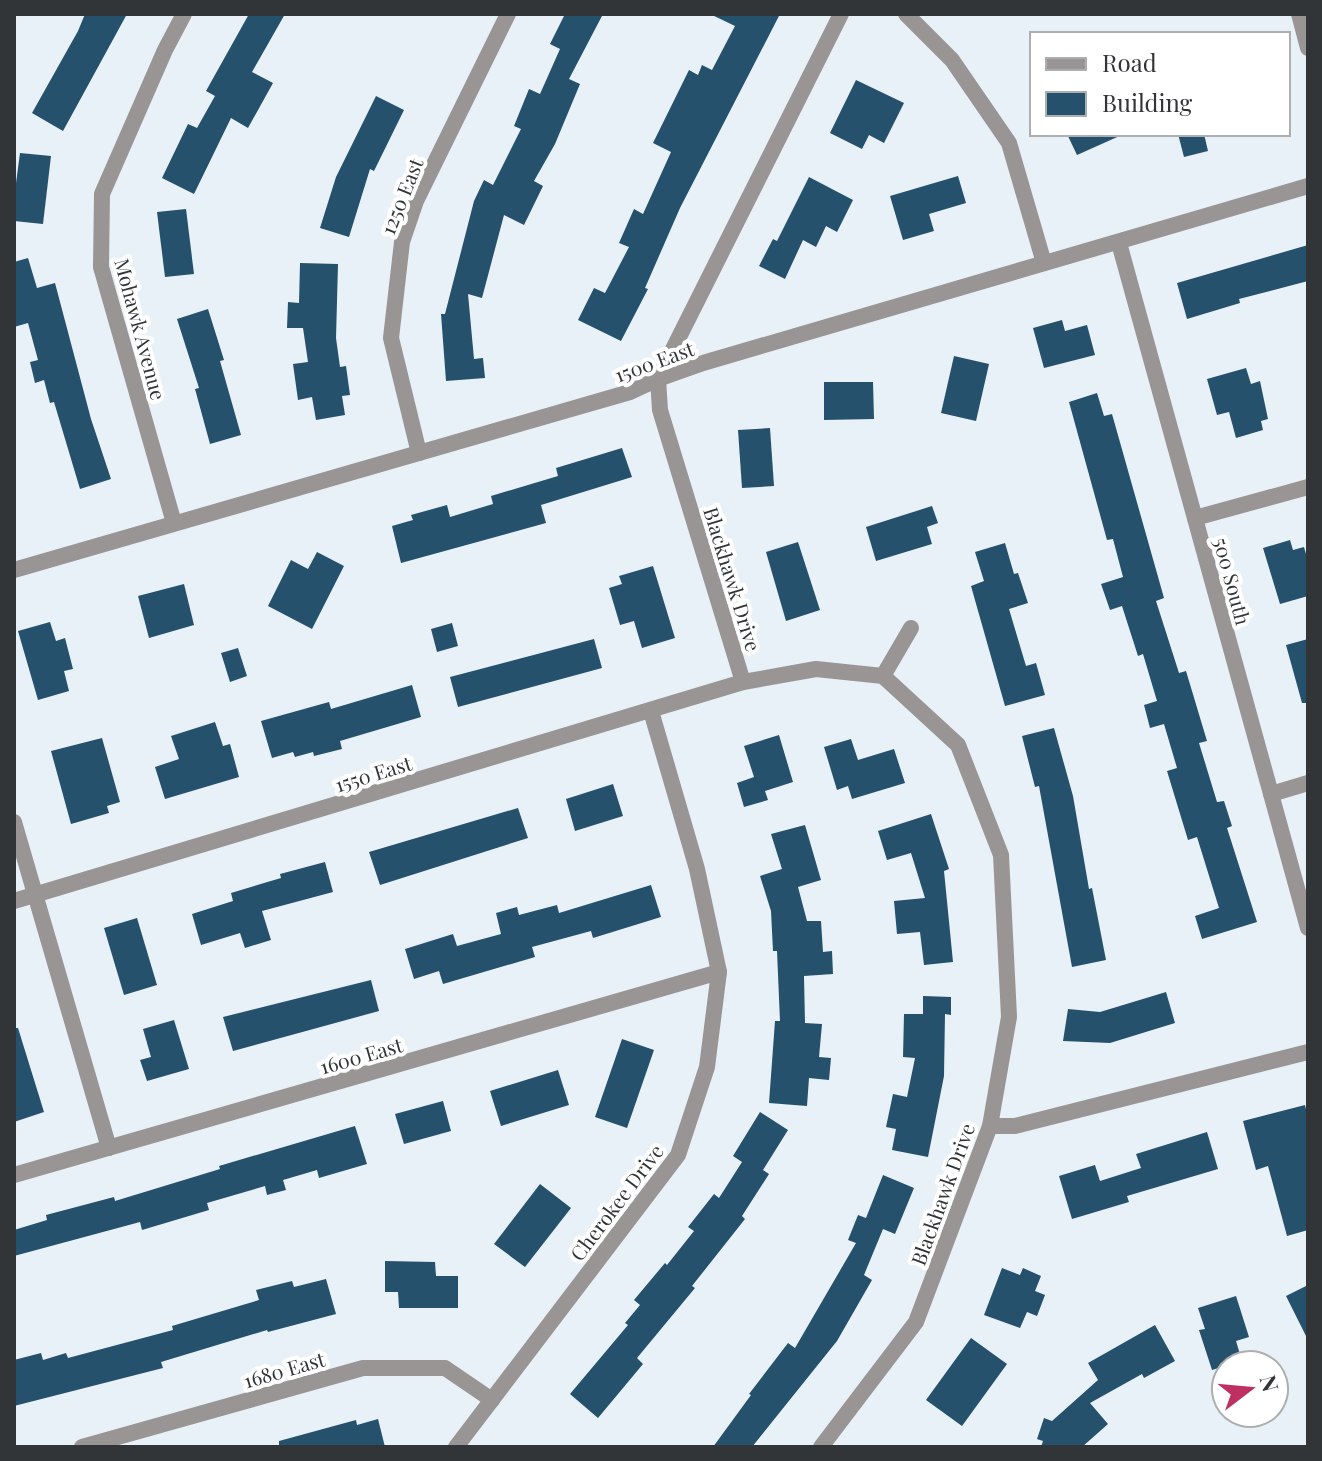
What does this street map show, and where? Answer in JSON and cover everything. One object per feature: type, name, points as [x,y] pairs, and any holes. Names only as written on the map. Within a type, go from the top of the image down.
[{"type":"street","name":"Mohawk Avenue","points":[[174,523],[101,267],[101,238],[102,194],[184,14]]},
{"type":"street","name":"1250 East","points":[[419,453],[391,338],[402,242],[416,201],[508,14]]},
{"type":"street","points":[[658,379],[841,14]]},
{"type":"street","points":[[906,14],[952,60],[1009,143],[1044,263]]},
{"type":"street","points":[[1299,14],[1308,48]]},
{"type":"street","name":"1500 East","points":[[14,570],[630,392],[658,379],[1308,186]]},
{"type":"street","name":"500 South","points":[[1119,243],[1308,928]]},
{"type":"street","name":"Blackhawk Drive","points":[[658,379],[660,410],[743,682],[816,669],[883,676],[958,745],[1001,855],[1009,1017],[990,1126],[916,1322],[821,1447]]},
{"type":"street","points":[[1195,518],[1308,487]]},
{"type":"street","points":[[883,676],[911,628]]},
{"type":"street","name":"1550 East","points":[[14,901],[743,682]]},
{"type":"street","name":"Cherokee Drive","points":[[456,1447],[678,1155],[707,1067],[719,972],[697,869],[651,711]]},
{"type":"street","points":[[1271,794],[1308,783]]},
{"type":"street","points":[[14,822],[109,1148]]},
{"type":"street","name":"1600 East","points":[[14,1175],[719,972]]},
{"type":"street","points":[[990,1126],[1015,1126],[1308,1052]]},
{"type":"street","name":"1680 East","points":[[82,1447],[363,1368],[445,1368],[492,1400]]},
{"type":"building","points":[[85,14],[127,14],[63,131],[32,113]]},
{"type":"building","points":[[249,14],[285,14],[252,72],[273,83],[248,128],[231,118],[194,194],[162,178],[188,124],[197,128],[215,96],[206,91]]},
{"type":"building","points":[[565,14],[603,14],[569,79],[580,84],[555,144],[534,181],[543,186],[524,225],[504,215],[482,298],[468,294],[474,359],[483,358],[485,378],[446,381],[441,314],[445,314],[474,201],[484,180],[493,185],[521,129],[514,126],[529,89],[540,94],[560,49],[550,44]]},
{"type":"building","points":[[710,14],[780,14],[680,208],[645,288],[648,289],[621,341],[578,320],[594,288],[605,293],[629,247],[619,243],[634,209],[643,214],[671,152],[653,143],[689,70],[698,75],[702,65],[712,70],[735,26]]},
{"type":"building","points":[[856,80],[904,103],[884,143],[869,135],[862,149],[830,133]]},
{"type":"building","points":[[376,96],[404,110],[374,171],[370,169],[349,237],[320,228],[336,177]]},
{"type":"building","points":[[1068,136],[1120,136],[1077,155]]},
{"type":"building","points":[[1179,136],[1204,136],[1208,151],[1184,157]]},
{"type":"building","points":[[20,153],[51,156],[43,224],[14,221]]},
{"type":"building","points":[[958,176],[966,203],[929,214],[934,231],[903,240],[890,196]]},
{"type":"building","points":[[809,177],[853,200],[837,232],[826,226],[816,247],[803,240],[785,279],[759,266],[773,239],[777,241]]},
{"type":"building","points":[[186,209],[194,274],[165,277],[157,212]]},
{"type":"building","points":[[1308,245],[1308,281],[1239,299],[1240,303],[1187,319],[1177,283]]},
{"type":"building","points":[[28,258],[37,288],[55,283],[91,419],[111,479],[80,489],[54,402],[50,403],[44,380],[35,383],[30,362],[38,360],[28,323],[14,327],[14,262]]},
{"type":"building","points":[[300,263],[338,264],[336,338],[340,367],[346,366],[350,395],[342,396],[345,415],[316,420],[312,397],[298,400],[293,364],[308,362],[303,328],[287,328],[288,302],[299,303]]},
{"type":"building","points":[[208,309],[224,360],[220,361],[241,435],[210,444],[195,389],[199,388],[177,319]]},
{"type":"building","points":[[1062,320],[1065,331],[1087,325],[1095,355],[1044,368],[1033,328]]},
{"type":"building","points":[[954,356],[989,364],[976,421],[941,413]]},
{"type":"building","points":[[1246,368],[1251,384],[1260,381],[1268,419],[1261,421],[1263,430],[1236,438],[1229,412],[1217,415],[1207,379]]},
{"type":"building","points":[[824,382],[873,382],[874,419],[824,420]]},
{"type":"building","points":[[1097,393],[1104,416],[1112,414],[1164,598],[1156,601],[1179,673],[1186,671],[1207,741],[1199,743],[1217,802],[1224,801],[1232,826],[1227,828],[1257,922],[1202,939],[1195,916],[1219,908],[1197,837],[1188,840],[1167,771],[1177,768],[1164,724],[1150,728],[1144,705],[1157,701],[1143,654],[1138,656],[1122,606],[1110,610],[1101,584],[1123,577],[1113,539],[1107,540],[1069,402]]},
{"type":"building","points":[[770,428],[774,486],[742,488],[738,430]]},
{"type":"building","points":[[622,448],[632,477],[541,505],[546,523],[401,563],[392,526],[413,520],[411,515],[447,505],[450,517],[493,504],[491,496],[558,476],[556,468]]},
{"type":"building","points":[[932,506],[938,523],[927,527],[932,544],[876,561],[866,527]]},
{"type":"building","points":[[1290,540],[1293,550],[1304,547],[1308,561],[1308,596],[1280,604],[1263,548]]},
{"type":"building","points":[[798,542],[820,610],[786,621],[766,552]]},
{"type":"building","points":[[1005,543],[1014,574],[1018,573],[1028,603],[1009,609],[1026,666],[1036,663],[1045,695],[1005,706],[971,586],[984,581],[975,552]]},
{"type":"building","points":[[317,552],[344,566],[312,629],[268,606],[291,560],[308,569]]},
{"type":"building","points":[[653,566],[675,638],[642,648],[634,621],[620,625],[609,588],[622,584],[619,576]]},
{"type":"building","points":[[184,584],[194,625],[149,638],[138,596]]},
{"type":"building","points":[[50,622],[56,641],[65,638],[73,669],[64,671],[69,691],[38,700],[18,631]]},
{"type":"building","points":[[452,623],[458,646],[437,652],[431,629]]},
{"type":"building","points":[[594,639],[602,668],[458,707],[450,677]]},
{"type":"building","points":[[1308,639],[1308,703],[1302,703],[1286,645]]},
{"type":"building","points":[[238,648],[247,676],[230,682],[221,653]]},
{"type":"building","points":[[412,685],[421,717],[340,741],[342,749],[314,756],[313,752],[295,757],[293,752],[272,758],[261,721],[329,702],[331,709]]},
{"type":"building","points":[[215,722],[223,746],[230,744],[239,777],[165,799],[155,767],[179,759],[171,736]]},
{"type":"building","points":[[1054,728],[1073,796],[1089,889],[1092,888],[1106,960],[1072,967],[1039,786],[1035,787],[1022,736]]},
{"type":"building","points":[[779,735],[793,782],[765,791],[768,800],[744,807],[737,783],[754,777],[744,746]]},
{"type":"building","points":[[102,738],[120,802],[107,806],[109,813],[71,824],[51,751]]},
{"type":"building","points":[[851,739],[858,760],[894,749],[905,783],[852,799],[848,786],[837,790],[824,747]]},
{"type":"building","points":[[613,784],[623,816],[575,831],[566,799]]},
{"type":"building","points":[[518,808],[528,838],[380,885],[369,852]]},
{"type":"building","points":[[931,814],[949,869],[944,871],[953,962],[924,965],[920,932],[897,934],[894,901],[925,898],[911,853],[887,860],[878,831]]},
{"type":"building","points":[[805,825],[821,880],[798,887],[807,921],[821,921],[823,952],[832,951],[833,974],[804,976],[805,1023],[822,1024],[819,1057],[831,1058],[829,1080],[809,1078],[807,1106],[769,1103],[775,1021],[780,1021],[777,951],[773,951],[771,911],[760,876],[782,869],[771,834]]},
{"type":"building","points":[[325,862],[333,892],[262,911],[271,940],[245,948],[240,933],[201,945],[192,914],[233,901],[231,893],[281,878],[280,874]]},
{"type":"building","points":[[651,885],[661,917],[593,938],[591,931],[532,947],[535,957],[443,984],[439,971],[414,979],[405,949],[453,934],[457,946],[501,934],[496,913],[517,907],[519,915],[557,905],[559,913]]},
{"type":"building","points":[[137,918],[157,985],[124,995],[104,928]]},
{"type":"building","points":[[371,980],[379,1011],[233,1051],[223,1017]]},
{"type":"building","points":[[1166,992],[1175,1023],[1110,1043],[1063,1041],[1068,1009],[1100,1012]]},
{"type":"building","points":[[923,996],[951,997],[951,1015],[945,1014],[944,1076],[928,1157],[892,1150],[896,1129],[886,1127],[893,1094],[907,1097],[915,1058],[903,1057],[904,1014],[923,1014]]},
{"type":"building","points":[[174,1020],[189,1069],[147,1081],[140,1060],[151,1057],[143,1029]]},
{"type":"building","points":[[14,1028],[18,1028],[44,1112],[14,1122]]},
{"type":"building","points":[[622,1039],[654,1050],[627,1128],[595,1117]]},
{"type":"building","points":[[558,1070],[569,1105],[501,1126],[490,1091]]},
{"type":"building","points":[[443,1101],[451,1131],[404,1144],[395,1114]]},
{"type":"building","points":[[1305,1105],[1308,1118],[1308,1230],[1287,1236],[1268,1166],[1256,1170],[1243,1121]]},
{"type":"building","points":[[760,1112],[788,1130],[763,1170],[769,1174],[742,1216],[745,1219],[692,1286],[695,1288],[637,1358],[643,1364],[598,1418],[570,1394],[628,1325],[625,1323],[640,1305],[634,1300],[694,1231],[688,1227],[714,1194],[719,1198],[742,1162],[733,1156]]},
{"type":"building","points":[[355,1126],[367,1164],[319,1178],[317,1170],[283,1180],[286,1190],[267,1195],[265,1186],[207,1203],[209,1210],[142,1230],[140,1222],[14,1256],[14,1230],[47,1220],[46,1215],[114,1197],[115,1201]]},
{"type":"building","points":[[1207,1132],[1218,1169],[1127,1196],[1129,1202],[1072,1219],[1059,1176],[1095,1165],[1100,1181],[1141,1168],[1136,1154]]},
{"type":"building","points":[[883,1175],[914,1188],[895,1234],[883,1229],[864,1275],[872,1280],[837,1341],[752,1447],[713,1447],[788,1343],[795,1348],[856,1243],[848,1240],[858,1215],[866,1218]]},
{"type":"building","points":[[540,1184],[571,1208],[525,1267],[494,1244]]},
{"type":"building","points":[[385,1261],[435,1262],[436,1276],[458,1276],[458,1308],[399,1308],[398,1292],[385,1292]]},
{"type":"building","points":[[1002,1268],[1020,1275],[1023,1268],[1041,1276],[1035,1291],[1045,1295],[1037,1316],[1027,1312],[1020,1328],[984,1315]]},
{"type":"building","points":[[326,1279],[336,1314],[267,1330],[161,1362],[163,1368],[14,1406],[14,1360],[41,1353],[43,1360],[66,1353],[68,1358],[173,1330],[172,1326],[259,1300],[256,1290],[292,1281],[294,1287]]},
{"type":"building","points":[[1308,1285],[1308,1340],[1286,1296]]},
{"type":"building","points":[[1236,1296],[1249,1337],[1236,1341],[1238,1349],[1210,1349],[1210,1364],[1199,1330],[1205,1329],[1198,1308]]},
{"type":"building","points":[[1155,1325],[1175,1361],[1144,1378],[1142,1374],[1090,1403],[1108,1424],[1082,1447],[1041,1447],[1043,1441],[1037,1439],[1044,1418],[1052,1421],[1098,1380],[1088,1363]]},
{"type":"building","points":[[971,1338],[1007,1364],[962,1426],[926,1400]]},
{"type":"building","points":[[378,1419],[385,1447],[279,1447],[279,1441],[356,1420],[357,1425]]}]
